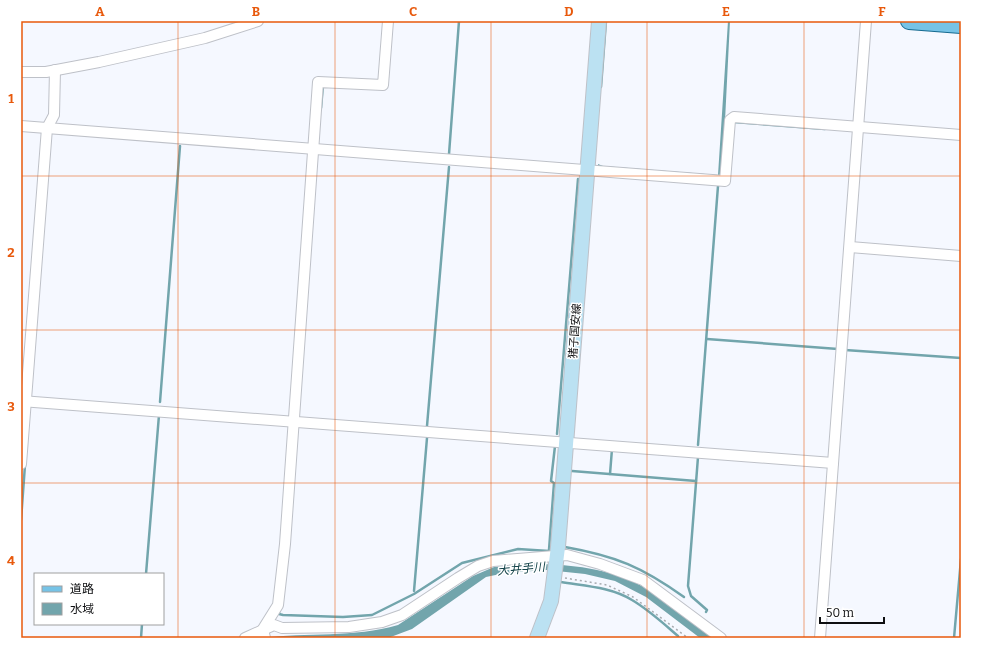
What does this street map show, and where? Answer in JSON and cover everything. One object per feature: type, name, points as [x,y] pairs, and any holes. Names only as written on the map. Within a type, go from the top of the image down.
[{"type":"main road","name":"猪子国安線","points":[[537,638],[551,601],[555,577],[567,443],[599,21]]},
{"type":"main road","points":[[909,21],[961,24]]},
{"type":"street","points":[[21,72],[35,73],[55,70],[205,38],[258,21]]},
{"type":"street","points":[[264,634],[278,605],[285,544],[318,82],[383,85],[388,21]]},
{"type":"street","points":[[820,638],[866,21]]},
{"type":"street","points":[[21,464],[24,401],[47,128],[54,115],[55,70]]},
{"type":"street","points":[[21,126],[725,181],[730,120],[734,117],[961,135]]},
{"type":"street","points":[[850,247],[961,256]]},
{"type":"street","points":[[24,401],[833,463]]},
{"type":"street","points":[[245,638],[264,634],[274,625],[282,628],[349,628],[382,622],[402,615],[478,566],[504,559],[567,556],[600,564],[643,580],[721,638]]},
{"type":"path","points":[[555,577],[614,587],[639,600],[688,638]]},
{"type":"water","points":[[728,21],[730,21],[725,121],[720,177],[598,168],[598,164],[603,166],[718,175]]},
{"type":"water","name":"大井手川","points":[[541,564],[582,567],[622,577],[647,589],[664,600],[714,638],[700,638],[646,597],[615,581],[585,574],[547,570],[505,573],[486,577],[412,629],[388,638],[262,638],[365,632],[398,625],[473,576],[494,567]]},
{"type":"waterway","points":[[449,154],[459,21]]},
{"type":"waterway","points":[[601,87],[606,21]]},
{"type":"waterway","points":[[321,108],[323,85]]},
{"type":"waterway","points":[[734,122],[825,129]]},
{"type":"waterway","points":[[160,402],[180,146]]},
{"type":"waterway","points":[[427,426],[449,167]]},
{"type":"waterway","points":[[557,434],[578,179]]},
{"type":"waterway","points":[[698,445],[718,186]]},
{"type":"waterway","points":[[707,339],[838,349]]},
{"type":"waterway","points":[[845,350],[961,358]]},
{"type":"waterway","points":[[146,573],[159,415]]},
{"type":"waterway","points":[[414,591],[427,438]]},
{"type":"waterway","points":[[549,550],[554,483],[551,481],[555,446]]},
{"type":"waterway","points":[[610,474],[612,449]]},
{"type":"waterway","points":[[698,457],[688,586],[691,596],[707,610],[706,612]]},
{"type":"waterway","points":[[21,520],[25,465]]},
{"type":"waterway","points":[[572,471],[696,481]]},
{"type":"waterway","points":[[565,547],[599,554],[628,564],[655,578],[684,597]]},
{"type":"waterway","points":[[279,611],[279,614],[283,615],[343,617],[372,615],[414,594],[462,563],[518,549],[549,551]]},
{"type":"waterway","points":[[954,638],[961,559]]},
{"type":"waterway","points":[[561,582],[598,588],[624,596],[650,613],[678,636],[678,638]]},
{"type":"waterway","points":[[141,638],[142,625]]}]
